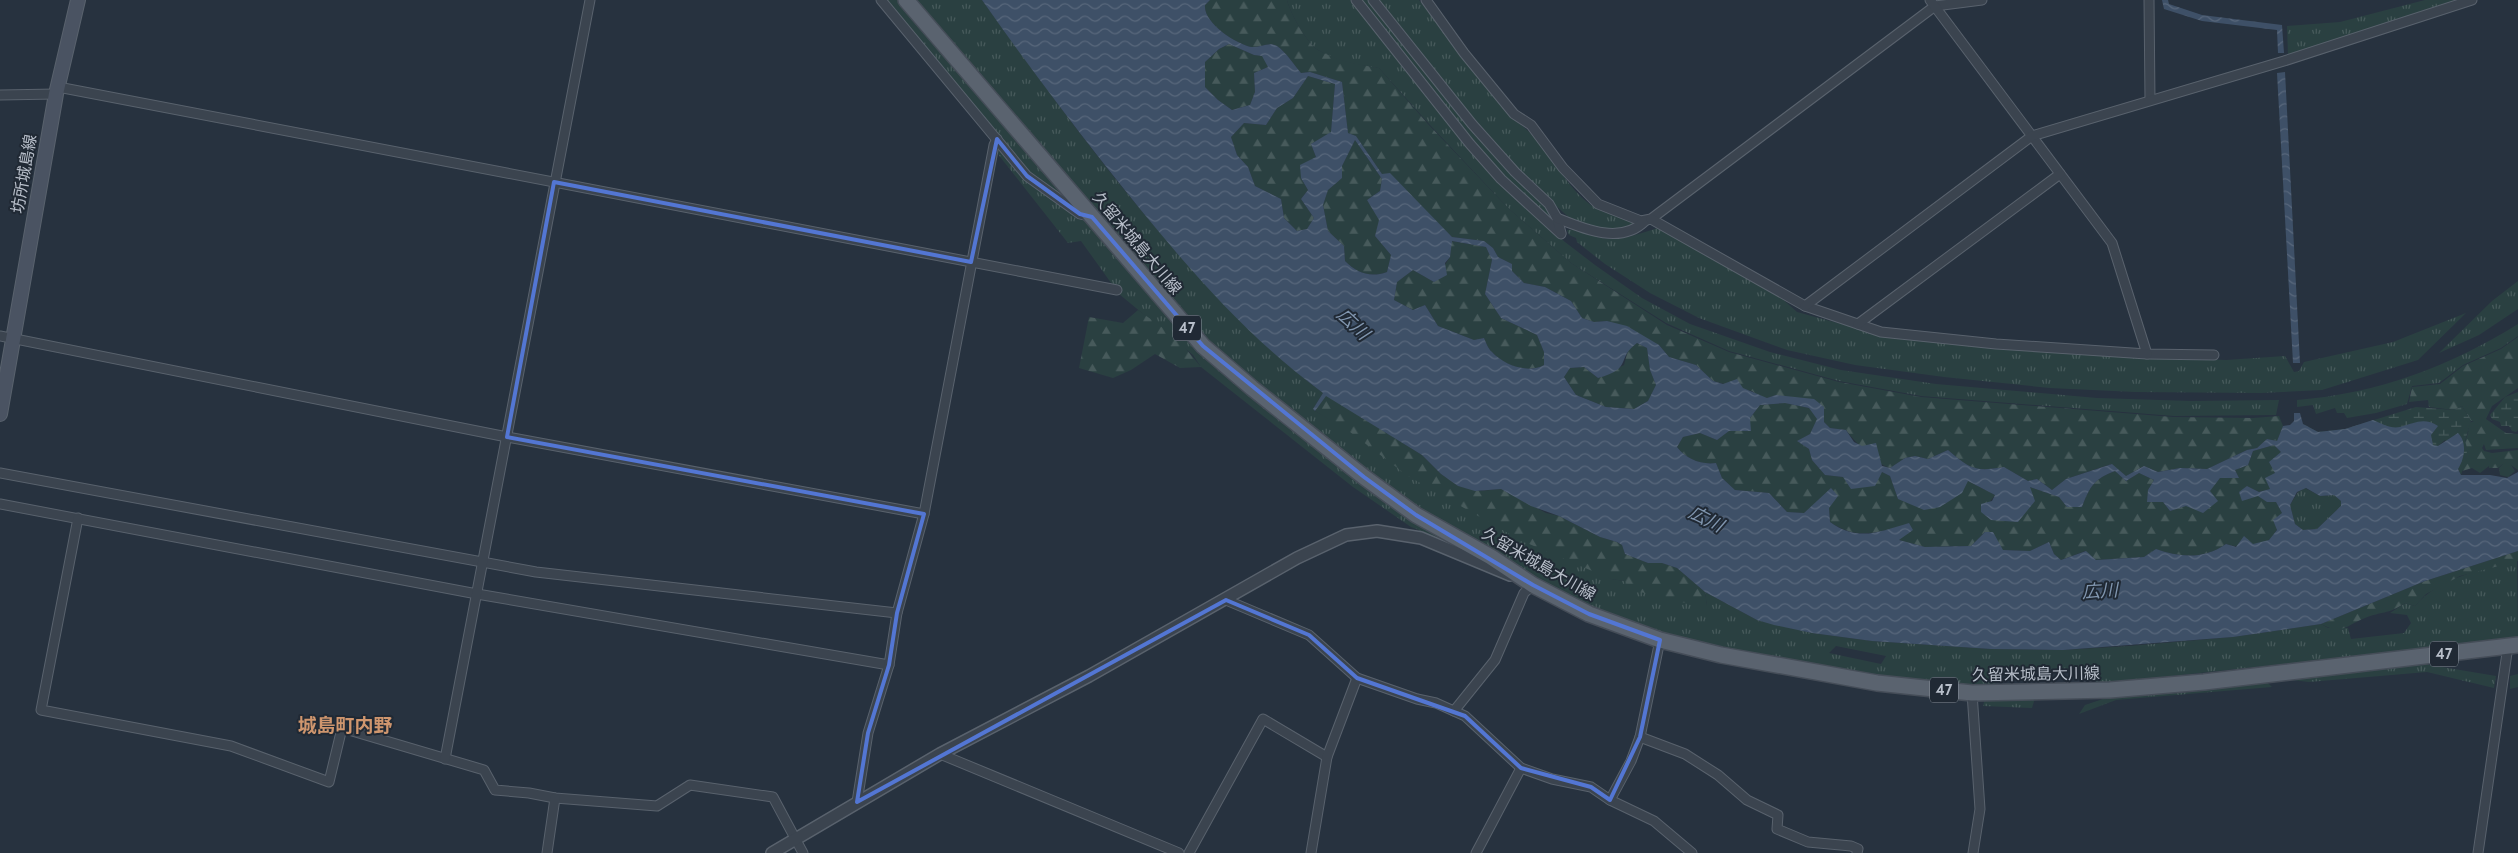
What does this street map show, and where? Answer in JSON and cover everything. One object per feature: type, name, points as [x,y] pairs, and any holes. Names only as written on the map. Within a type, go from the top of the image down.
[{"type":"main road","name":"坊所城島線","points":[[0,414],[6,337],[57,91],[78,0]]},
{"type":"main road","name":"久留米城島大川線","points":[[906,0],[1203,346],[1252,388],[1364,477],[1416,515],[1491,557],[1533,585],[1589,614],[1660,640],[1801,671],[1877,683],[1972,693],[2110,690],[2204,682],[2513,646]]},
{"type":"street","points":[[445,759],[590,0]]},
{"type":"street","points":[[881,0],[1027,176],[1080,214],[1092,217]]},
{"type":"street","points":[[1356,0],[1495,172],[1561,234],[1557,218],[1550,204],[1515,172],[1472,124],[1373,0]]},
{"type":"street","points":[[1426,0],[1464,53],[1514,114],[1531,125],[1563,168],[1598,204],[1641,221],[1648,220],[1805,306],[1881,332],[1996,344],[2147,354],[2214,355]]},
{"type":"street","points":[[1557,218],[1582,228],[1602,233],[1618,234],[1637,229],[1933,3],[1982,0]]},
{"type":"street","points":[[2149,0],[2150,100]]},
{"type":"street","points":[[1805,306],[2032,136],[2284,61],[2472,0]]},
{"type":"street","points":[[1933,3],[2112,243],[2147,354]]},
{"type":"street","points":[[0,95],[57,91],[554,182],[1117,290]]},
{"type":"street","points":[[856,802],[868,733],[889,665],[897,614],[924,514],[971,262],[994,145],[997,139]]},
{"type":"street","points":[[1858,324],[2060,174]]},
{"type":"street","points":[[6,337],[507,437],[924,514]]},
{"type":"street","points":[[0,473],[482,564],[897,614]]},
{"type":"street","points":[[0,504],[477,592],[889,665]]},
{"type":"street","points":[[75,517],[41,710],[231,746],[329,782],[342,728],[484,770],[495,790],[529,793],[555,798],[657,806],[690,785],[773,797],[803,853]]},
{"type":"street","points":[[772,853],[940,754],[1089,676],[1297,558],[1346,535],[1376,531],[1421,538],[1533,585],[1524,593],[1496,660],[1454,711]]},
{"type":"street","points":[[1226,600],[1309,635],[1356,678],[1417,699],[1436,703],[1465,716],[1479,726],[1499,750],[1521,768],[1552,779],[1591,787],[1610,800],[1654,821],[1692,853]]},
{"type":"street","points":[[1610,800],[1631,761],[1640,737],[1660,640]]},
{"type":"street","points":[[2478,853],[2513,646]]},
{"type":"street","points":[[1311,853],[1327,757],[1356,678]]},
{"type":"street","points":[[1972,693],[1980,809],[1973,853]]},
{"type":"street","points":[[1189,853],[1263,720],[1327,757]]},
{"type":"street","points":[[1640,737],[1686,754],[1718,775],[1747,800],[1778,815],[1777,830],[1808,842],[1851,846],[1858,849],[1857,853]]},
{"type":"street","points":[[940,754],[1100,818],[1180,853]]},
{"type":"street","points":[[1476,853],[1521,768]]},
{"type":"street","points":[[547,853],[555,798]]},
{"type":"highlighted area","points":[[997,139],[1027,176],[1080,214],[1092,217],[1203,346],[1364,477],[1416,515],[1533,585],[1589,614],[1660,640],[1640,737],[1610,800],[1591,787],[1521,768],[1465,716],[1357,678],[1309,635],[1226,600],[857,802],[868,733],[889,665],[897,613],[924,514],[507,437],[554,182],[971,262]]},
{"type":"green space","points":[[884,0],[898,0],[1078,210],[1030,174]]},
{"type":"green space","points":[[917,0],[982,0],[1073,125],[1137,206],[1206,283],[1261,339],[1323,393],[1313,409],[1315,411],[1611,579],[1625,581],[1707,606],[1705,592],[1757,620],[1812,633],[1872,641],[1991,649],[2063,650],[2233,637],[2321,624],[2328,628],[2348,628],[2351,639],[2404,633],[2411,623],[2407,615],[2390,613],[2405,603],[2415,606],[2425,596],[2449,581],[2475,571],[2517,560],[2518,639],[2097,684],[2083,670],[2008,670],[1993,686],[1936,682],[1819,669],[1698,645],[1596,610],[1496,555],[1381,483],[1281,405],[1194,327]],"holes":[[[1836,646],[1886,656],[1881,664],[1829,653]]]},
{"type":"green space","points":[[1210,0],[1287,0],[1300,27],[1309,41],[1318,50],[1355,64],[1379,68],[1428,124],[1508,208],[1571,263],[1667,325],[1729,352],[1839,382],[1921,397],[2173,417],[2253,418],[2279,416],[2283,426],[2277,441],[2267,439],[2257,448],[2247,450],[2207,469],[2180,468],[2158,472],[2144,466],[2126,476],[2111,464],[2066,479],[2052,490],[2037,479],[2028,481],[2004,467],[1973,468],[1948,450],[1928,459],[1915,456],[1905,458],[1890,468],[1884,466],[1866,452],[1846,430],[1830,428],[1824,422],[1824,407],[1776,395],[1767,398],[1759,396],[1752,391],[1713,381],[1696,365],[1669,357],[1659,345],[1607,321],[1594,322],[1582,318],[1571,301],[1545,287],[1524,283],[1512,271],[1512,264],[1498,257],[1493,248],[1484,241],[1452,237],[1382,174],[1356,136],[1348,133],[1342,82],[1310,72],[1301,73],[1277,46],[1268,44],[1251,47],[1237,42],[1222,32],[1209,19],[1205,5]]},
{"type":"green space","points":[[1287,0],[1352,0],[1497,179],[1565,242],[1595,265],[1642,298],[1690,324],[1770,352],[1841,370],[1936,384],[2097,398],[2191,401],[2279,400],[2276,415],[2174,416],[1921,396],[1839,381],[1729,351],[1666,323],[1571,263],[1508,208],[1379,68],[1340,60],[1318,50],[1309,41],[1300,27]]},
{"type":"green space","points":[[1361,0],[1368,0],[1482,142],[1550,211],[1550,215],[1543,214],[1504,178]]},
{"type":"green space","points":[[1378,0],[1419,0],[1514,120],[1526,129],[1546,151],[1563,176],[1583,199],[1595,208],[1634,224],[1621,229],[1605,230],[1582,225],[1571,219],[1497,147],[1436,75]]},
{"type":"green space","points":[[2425,0],[2455,0],[2288,55],[2287,26],[2340,22]]},
{"type":"green space","points":[[1229,44],[1254,55],[1263,56],[1268,67],[1254,73],[1255,92],[1250,105],[1232,110],[1205,87],[1205,62],[1219,49]]},
{"type":"green space","points":[[1308,76],[1335,84],[1331,133],[1311,144],[1316,157],[1301,178],[1308,190],[1301,199],[1314,218],[1307,229],[1297,231],[1284,218],[1281,199],[1255,186],[1248,167],[1237,155],[1231,137],[1244,123],[1266,125],[1277,108],[1293,98]]},
{"type":"green space","points":[[1355,140],[1382,179],[1380,191],[1367,200],[1380,220],[1375,236],[1391,255],[1387,272],[1381,274],[1364,273],[1345,261],[1344,246],[1328,231],[1323,205],[1328,190],[1342,178],[1342,166]]},
{"type":"green space","points":[[1001,149],[1023,176],[1088,223],[1211,362],[1464,548],[1411,527],[1353,487],[1201,367],[1193,355],[1119,294],[1081,241],[1068,243],[997,153]]},
{"type":"green space","points":[[1657,228],[1778,295],[1797,312],[1856,328],[2146,357],[2226,360],[2285,356],[2294,372],[2299,371],[2304,362],[2393,342],[2466,313],[2418,360],[2322,390],[2261,393],[2135,392],[2050,388],[1944,377],[1855,365],[1787,350],[1699,318],[1650,293],[1605,264],[1577,242],[1576,238],[1569,235],[1567,230],[1576,230],[1602,238],[1616,239],[1637,235]]},
{"type":"green space","points":[[1451,241],[1486,247],[1492,260],[1485,294],[1501,318],[1537,335],[1544,352],[1544,365],[1538,368],[1524,369],[1510,365],[1491,351],[1484,338],[1474,340],[1438,326],[1425,305],[1413,310],[1394,300],[1397,282],[1413,270],[1434,282],[1450,257]]},
{"type":"green space","points":[[2518,281],[2518,309],[2479,335],[2439,353],[2492,301]]},
{"type":"green space","points":[[1138,310],[1177,338],[1201,367],[1180,368],[1155,354],[1131,370],[1113,378],[1079,368],[1089,317],[1123,323]]},
{"type":"green space","points":[[2518,324],[2518,336],[2501,348],[2463,365],[2439,383],[2412,386],[2407,404],[2376,413],[2347,418],[2344,413],[2337,413],[2335,408],[2316,414],[2313,405],[2297,407],[2297,400],[2355,392],[2412,376],[2466,353]]},
{"type":"green space","points":[[2518,337],[2518,388],[2492,406],[2486,419],[2506,433],[2518,434],[2518,448],[2486,450],[2484,444],[2482,448],[2484,451],[2492,453],[2518,450],[2518,470],[2511,465],[2515,471],[2508,477],[2500,475],[2499,468],[2504,463],[2498,468],[2489,468],[2489,466],[2480,473],[2472,468],[2462,471],[2469,423],[2474,421],[2471,421],[2462,406],[2454,410],[2429,407],[2428,400],[2409,402],[2412,387],[2440,384],[2463,366],[2501,349]]},
{"type":"green space","points":[[1637,343],[1647,348],[1650,370],[1656,385],[1648,401],[1634,409],[1606,407],[1576,395],[1564,377],[1570,368],[1584,367],[1598,378],[1624,365],[1628,350]]},
{"type":"green space","points":[[2518,392],[2518,430],[2516,432],[2512,431],[2509,426],[2501,426],[2500,422],[2492,419],[2490,415],[2505,397]]},
{"type":"green space","points":[[1326,395],[1422,455],[1441,474],[1458,486],[1480,491],[1501,489],[1546,513],[1559,516],[1600,537],[1617,542],[1622,545],[1625,554],[1648,563],[1662,563],[1677,568],[1705,592],[1707,606],[1702,607],[1632,590],[1625,581],[1611,579],[1522,541],[1408,476],[1350,432],[1315,411]]},
{"type":"green space","points":[[1785,403],[1809,408],[1818,419],[1810,434],[1798,441],[1809,449],[1812,460],[1825,475],[1843,477],[1882,472],[1890,476],[1898,499],[1968,481],[1995,495],[1982,512],[2030,487],[2059,497],[2067,507],[2082,507],[2097,480],[2115,471],[2126,481],[2139,473],[2154,480],[2148,490],[2148,502],[2163,502],[2170,511],[2198,499],[2210,490],[2220,478],[2239,478],[2235,470],[2248,465],[2253,451],[2274,445],[2281,452],[2270,489],[2259,492],[2247,486],[2267,502],[2276,502],[2282,513],[2278,527],[2266,542],[2248,546],[2226,544],[2210,552],[2192,556],[2156,549],[2144,557],[2096,560],[2085,551],[2061,560],[2054,554],[2049,542],[2030,551],[2003,550],[1985,532],[1971,546],[1925,547],[1899,540],[1909,524],[1878,532],[1859,533],[1840,528],[1830,522],[1829,508],[1814,505],[1804,513],[1787,512],[1769,493],[1735,490],[1722,478],[1716,463],[1694,460],[1677,447],[1683,437],[1700,433],[1717,440],[1729,431],[1750,431],[1750,418],[1760,405]]},
{"type":"green space","points":[[2462,406],[2471,421],[2465,441],[2467,454],[2461,475],[2445,440],[2438,446],[2327,443],[2303,424],[2318,432],[2345,429],[2416,407],[2454,410]]},
{"type":"green space","points":[[2305,488],[2320,496],[2334,495],[2341,501],[2341,506],[2317,529],[2303,530],[2295,524],[2290,505],[2298,492]]},
{"type":"green space","points":[[2518,551],[2518,561],[2460,576],[2426,594],[2415,606],[2405,603],[2340,629],[2321,624],[2425,581]]},
{"type":"green space","points":[[2418,663],[2496,676],[2494,688],[2427,672],[2309,682],[2277,678]]},
{"type":"green space","points":[[2518,674],[2518,687],[2510,689],[2510,676]]},
{"type":"green space","points":[[2265,680],[2272,687],[2116,700],[2079,714],[2085,705],[2115,695]]},
{"type":"green space","points":[[1985,698],[2035,698],[2032,708],[1983,706]]},
{"type":"water","name":"広川","points":[[982,0],[1210,0],[1205,5],[1209,19],[1222,32],[1237,42],[1251,47],[1268,44],[1277,46],[1301,73],[1310,72],[1342,82],[1348,133],[1356,136],[1382,174],[1390,173],[1452,237],[1484,241],[1493,248],[1498,257],[1512,264],[1512,271],[1524,283],[1545,287],[1571,301],[1582,318],[1594,322],[1607,321],[1627,326],[1659,345],[1669,357],[1696,365],[1713,381],[1723,384],[1737,379],[1743,388],[1767,398],[1776,395],[1814,399],[1824,407],[1824,422],[1830,428],[1846,430],[1854,442],[1862,446],[1876,443],[1882,466],[1890,468],[1905,458],[1915,456],[1928,459],[1948,450],[1973,468],[2004,467],[2028,481],[2037,479],[2052,490],[2066,479],[2112,464],[2126,476],[2144,466],[2158,472],[2180,468],[2207,469],[2247,450],[2257,448],[2267,439],[2277,441],[2283,426],[2290,425],[2294,421],[2294,413],[2300,413],[2303,424],[2318,432],[2345,429],[2373,420],[2393,427],[2424,421],[2438,426],[2431,435],[2433,445],[2438,446],[2458,433],[2461,437],[2464,450],[2458,469],[2461,475],[2490,475],[2507,478],[2518,472],[2518,551],[2425,581],[2321,624],[2233,637],[2063,650],[1991,649],[1872,641],[1812,633],[1757,620],[1705,592],[1677,568],[1662,563],[1648,563],[1625,554],[1622,545],[1617,542],[1600,537],[1559,516],[1531,506],[1501,489],[1475,491],[1458,486],[1441,474],[1422,455],[1326,396],[1315,411],[1313,409],[1323,393],[1262,342],[1206,286],[1104,164]],"holes":[[[1229,44],[1254,55],[1262,56],[1268,67],[1254,73],[1255,92],[1250,105],[1232,110],[1205,87],[1205,62],[1219,49]],[[1308,76],[1335,84],[1331,132],[1311,144],[1316,157],[1300,165],[1301,178],[1308,190],[1301,199],[1314,218],[1307,229],[1297,231],[1284,218],[1281,199],[1255,186],[1248,167],[1237,155],[1231,137],[1244,123],[1266,125],[1277,108],[1293,98]],[[1355,140],[1382,179],[1380,191],[1367,200],[1379,220],[1375,236],[1391,255],[1387,272],[1369,274],[1354,269],[1345,261],[1344,246],[1328,231],[1323,205],[1328,190],[1342,178],[1342,166]],[[1452,241],[1486,247],[1492,260],[1485,294],[1501,318],[1537,335],[1544,352],[1544,365],[1531,369],[1516,367],[1497,357],[1488,347],[1484,338],[1474,340],[1438,326],[1425,305],[1413,310],[1394,300],[1397,282],[1413,270],[1434,282],[1447,275],[1445,263],[1450,257]],[[1637,343],[1647,348],[1650,370],[1656,385],[1648,401],[1634,409],[1606,407],[1576,395],[1564,377],[1570,368],[1584,367],[1598,378],[1609,374],[1620,367],[1627,354]],[[1785,403],[1809,408],[1817,419],[1810,434],[1797,441],[1809,449],[1812,460],[1825,475],[1843,477],[1851,489],[1875,486],[1882,472],[1890,476],[1898,499],[1924,510],[1940,507],[1962,493],[1968,481],[1995,495],[1992,501],[1981,504],[1981,512],[1991,520],[2018,522],[2035,501],[2030,487],[2059,497],[2067,507],[2082,507],[2097,480],[2115,471],[2126,481],[2139,473],[2154,480],[2148,490],[2147,502],[2163,502],[2170,511],[2186,506],[2203,513],[2218,501],[2210,491],[2220,478],[2239,478],[2235,470],[2248,465],[2253,451],[2274,445],[2281,452],[2269,462],[2275,473],[2265,478],[2270,489],[2259,492],[2247,486],[2239,492],[2242,501],[2258,496],[2267,502],[2276,502],[2282,513],[2273,520],[2277,530],[2269,540],[2253,544],[2244,536],[2236,547],[2226,544],[2210,552],[2192,556],[2156,549],[2144,557],[2096,560],[2086,551],[2061,560],[2054,554],[2049,542],[2030,551],[2003,550],[1993,532],[1985,532],[1971,546],[1925,547],[1899,540],[1913,530],[1909,523],[1878,532],[1859,533],[1850,532],[1830,522],[1829,508],[1838,496],[1831,488],[1804,513],[1787,512],[1769,493],[1735,490],[1722,478],[1716,463],[1694,460],[1677,447],[1683,437],[1700,433],[1717,440],[1729,431],[1751,431],[1750,418],[1760,405]],[[2306,488],[2320,496],[2334,495],[2341,501],[2341,506],[2317,529],[2303,530],[2295,524],[2290,505],[2297,492]]]},
{"type":"water","points":[[2162,0],[2168,0],[2169,4],[2202,15],[2282,25],[2284,53],[2278,53],[2277,30],[2202,21],[2164,9]]},
{"type":"water","points":[[2285,72],[2300,363],[2293,363],[2277,73]]},
{"type":"district","name":"城島町内野","points":[[345,725]]}]
